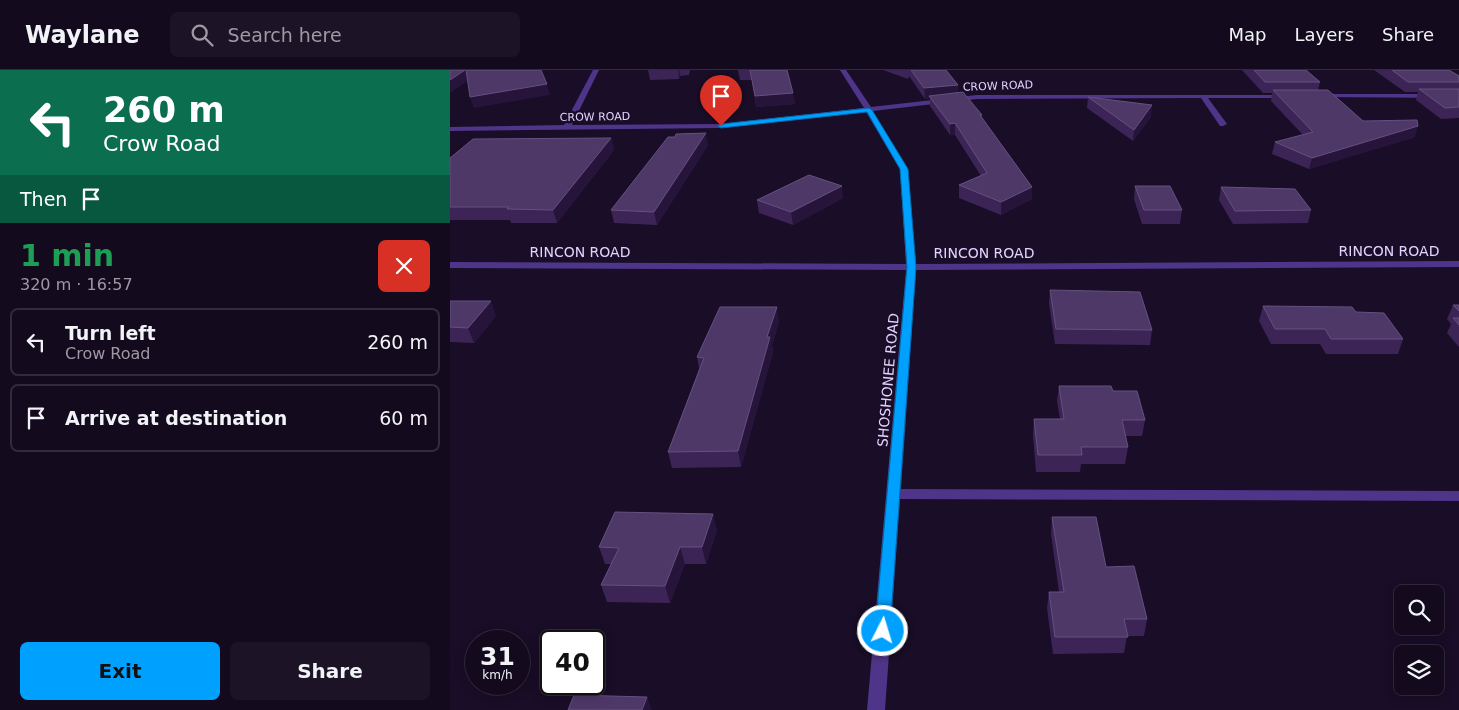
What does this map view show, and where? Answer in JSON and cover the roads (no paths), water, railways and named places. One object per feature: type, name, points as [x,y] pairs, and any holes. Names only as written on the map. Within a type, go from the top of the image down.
[{"type":"street","points":[[566,129],[596,70]]},
{"type":"street","name":"SHOSHONEE ROAD","points":[[843,70],[904,169],[912,267],[876,710]]},
{"type":"street","points":[[1203,96],[1223,124]]},
{"type":"street","name":"CROW ROAD","points":[[450,129],[721,126],[977,97],[1301,96]]},
{"type":"street","points":[[1311,96],[1459,96]]},
{"type":"street","name":"RINCON ROAD","points":[[450,266],[912,267],[1459,264]]},
{"type":"street","points":[[894,494],[1459,496]]}]
